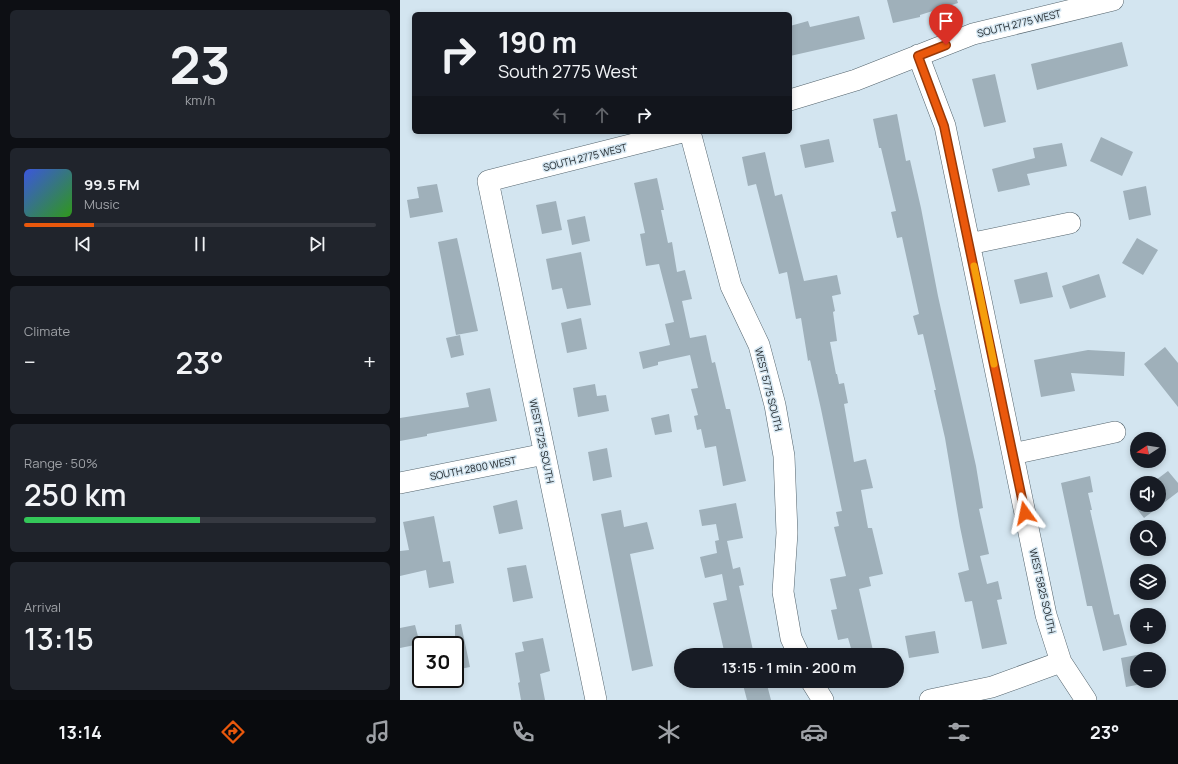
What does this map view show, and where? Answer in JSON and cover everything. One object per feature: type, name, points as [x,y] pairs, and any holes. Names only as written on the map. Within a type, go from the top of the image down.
[{"type":"street","name":"SOUTH 2775 WEST","points":[[792,99],[856,80],[973,34],[1113,0]]},
{"type":"street","name":"WEST 5825 SOUTH","points":[[918,56],[944,126],[1046,615],[1061,662],[1086,700]]},
{"type":"street","name":"SOUTH 2775 WEST","points":[[488,181],[674,134]]},
{"type":"street","name":"WEST 5775 SOUTH","points":[[691,134],[731,286],[759,345],[775,405],[784,456],[787,533],[783,592],[791,638],[796,648]]},
{"type":"street","name":"WEST 5725 SOUTH","points":[[488,181],[596,700]]},
{"type":"street","points":[[969,244],[1070,223]]},
{"type":"street","points":[[1013,454],[1115,432]]},
{"type":"street","name":"SOUTH 2800 WEST","points":[[400,483],[545,454]]},
{"type":"street","points":[[930,700],[992,687],[1061,662]]},
{"type":"street","points":[[815,688],[822,700]]},
{"type":"building","points":[[887,0],[957,0],[958,3],[920,15],[920,17],[893,23]]},
{"type":"building","points":[[859,16],[865,39],[792,56],[792,25],[808,21],[810,27]]},
{"type":"building","points":[[1122,42],[1128,66],[1037,90],[1031,64]]},
{"type":"building","points":[[995,74],[1006,122],[984,127],[972,79]]},
{"type":"building","points":[[897,114],[906,161],[910,160],[921,208],[938,296],[976,466],[983,508],[979,509],[989,554],[980,556],[987,584],[998,581],[1002,599],[997,600],[1007,644],[982,649],[972,601],[965,602],[958,573],[969,570],[945,438],[923,334],[918,335],[913,316],[919,314],[902,237],[897,238],[891,212],[896,211],[881,148],[879,148],[873,119]]},
{"type":"building","points":[[1101,137],[1133,152],[1122,176],[1090,161]]},
{"type":"building","points":[[829,139],[834,162],[805,168],[800,145]]},
{"type":"building","points":[[1062,143],[1067,166],[1027,174],[1030,185],[998,192],[992,169],[1035,158],[1033,148]]},
{"type":"building","points":[[765,152],[775,196],[782,194],[804,281],[837,275],[841,294],[832,296],[835,311],[833,312],[837,341],[830,342],[836,374],[839,384],[844,383],[848,403],[844,404],[854,462],[866,459],[873,488],[861,490],[868,528],[872,528],[883,574],[869,577],[871,586],[859,589],[872,648],[851,648],[848,638],[838,640],[831,610],[837,609],[830,579],[846,576],[834,527],[839,526],[836,512],[842,511],[810,360],[808,361],[801,318],[796,319],[787,272],[779,274],[756,184],[748,186],[742,157]]},
{"type":"building","points":[[657,178],[664,210],[661,210],[668,243],[672,242],[677,272],[685,270],[692,299],[682,301],[690,338],[706,335],[712,363],[715,362],[726,409],[730,409],[746,481],[723,486],[716,446],[705,448],[701,429],[697,430],[694,416],[698,415],[691,389],[698,388],[690,355],[658,362],[658,365],[643,369],[639,352],[670,345],[665,324],[674,322],[659,264],[646,266],[640,234],[645,233],[634,183]]},
{"type":"building","points":[[437,184],[443,212],[410,218],[407,200],[419,198],[417,187]]},
{"type":"building","points":[[1146,186],[1151,215],[1129,220],[1123,191]]},
{"type":"building","points":[[556,201],[562,230],[542,234],[536,205]]},
{"type":"building","points":[[585,216],[590,241],[572,245],[567,220]]},
{"type":"building","points":[[457,238],[478,331],[456,335],[438,242]]},
{"type":"building","points":[[1137,238],[1158,250],[1143,275],[1122,263]]},
{"type":"building","points":[[581,252],[591,305],[567,309],[562,288],[552,290],[546,259]]},
{"type":"building","points":[[1047,272],[1053,297],[1020,304],[1014,280]]},
{"type":"building","points":[[1099,274],[1106,297],[1070,309],[1062,286]]},
{"type":"building","points":[[581,318],[587,349],[567,353],[561,323]]},
{"type":"building","points":[[460,335],[464,355],[451,358],[446,338]]},
{"type":"building","points":[[1165,347],[1178,363],[1178,407],[1144,364]]},
{"type":"building","points":[[1088,350],[1125,352],[1124,376],[1071,373],[1075,391],[1041,397],[1034,360]]},
{"type":"building","points":[[595,384],[597,396],[606,395],[609,411],[578,417],[573,388]]},
{"type":"building","points":[[490,388],[497,421],[427,434],[427,436],[400,441],[400,418],[469,407],[466,393]]},
{"type":"building","points":[[669,414],[672,432],[655,435],[651,418]]},
{"type":"building","points":[[607,448],[612,477],[593,481],[588,452]]},
{"type":"building","points":[[1168,471],[1178,483],[1178,492],[1166,501],[1166,476],[1161,476]]},
{"type":"building","points":[[1090,476],[1093,492],[1088,493],[1092,510],[1090,510],[1114,615],[1119,614],[1127,645],[1103,651],[1092,606],[1087,606],[1061,483]]},
{"type":"building","points":[[517,500],[523,529],[499,534],[493,506]]},
{"type":"building","points":[[736,503],[743,538],[727,541],[733,569],[740,567],[744,585],[739,586],[752,648],[723,648],[713,603],[727,600],[722,574],[705,578],[700,557],[717,553],[715,541],[719,540],[716,524],[702,526],[699,510]]},
{"type":"building","points":[[621,510],[624,527],[647,522],[654,549],[630,554],[653,666],[632,671],[601,514]]},
{"type":"building","points":[[1139,512],[1152,512],[1144,518]]},
{"type":"building","points":[[434,516],[443,562],[450,561],[454,583],[429,588],[426,570],[400,576],[400,551],[409,550],[403,522]]},
{"type":"building","points":[[526,565],[533,598],[513,602],[507,568]]},
{"type":"building","points":[[461,624],[464,636],[455,636],[455,625]]},
{"type":"building","points":[[415,625],[418,636],[412,636],[412,646],[400,648],[400,628]]},
{"type":"building","points":[[935,631],[939,653],[909,658],[905,636]]},
{"type":"building","points":[[464,638],[470,667],[464,668]]},
{"type":"building","points":[[543,638],[550,671],[540,674],[545,700],[521,700],[518,683],[520,682],[515,653],[524,651],[522,642]]},
{"type":"building","points":[[1130,656],[1130,686],[1126,687],[1121,658]]},
{"type":"building","points":[[744,688],[768,688],[771,700],[747,700]]},
{"type":"slow traffic","points":[[974,266],[994,364]]},
{"type":"route","points":[[946,45],[918,56],[944,126],[1025,513]]}]
